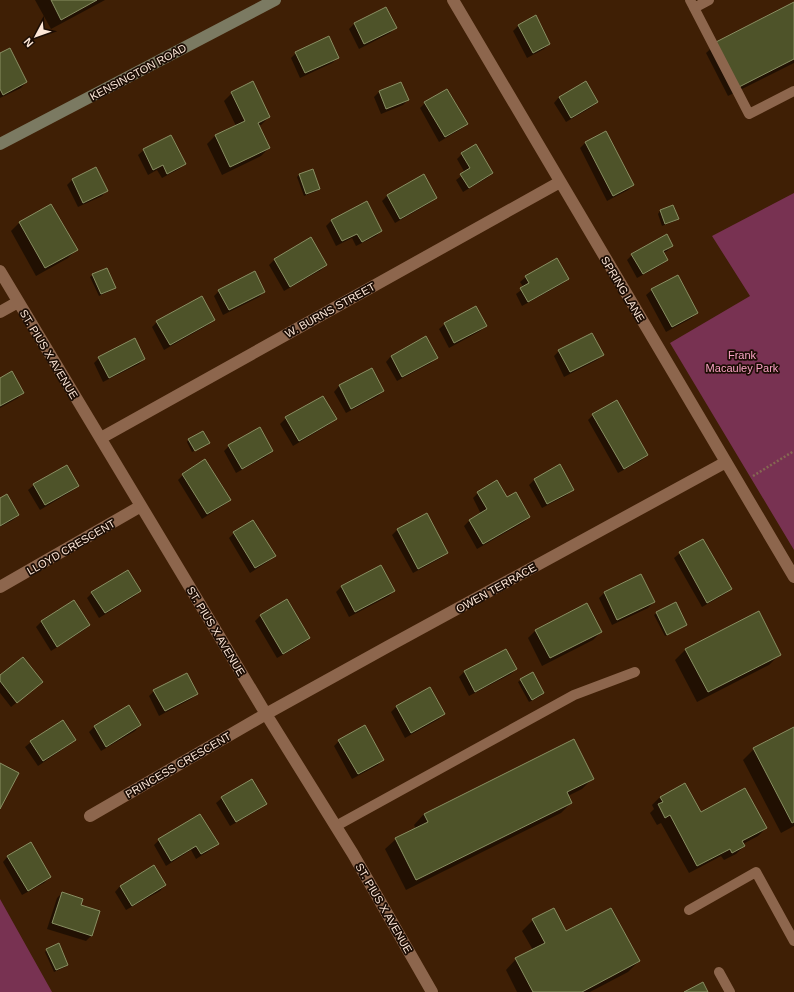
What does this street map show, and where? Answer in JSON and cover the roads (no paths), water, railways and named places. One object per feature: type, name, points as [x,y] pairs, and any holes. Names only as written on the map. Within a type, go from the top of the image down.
[{"type":"street","name":"KENSINGTON ROAD","points":[[0,144],[275,0]]},
{"type":"street","name":"SPRING LANE","points":[[453,0],[794,576]]},
{"type":"street","name":"W. BURNS STREET","points":[[100,438],[560,182]]},
{"type":"street","name":"ST. PIUS X AVENUE","points":[[0,271],[266,714],[354,854],[432,992]]},
{"type":"street","points":[[0,312],[18,302]]},
{"type":"street","name":"OWEN TERRACE","points":[[266,714],[726,462]]},
{"type":"street","name":"LLOYD CRESCENT","points":[[0,587],[141,506]]},
{"type":"street","name":"PRINCESS CRESCENT","points":[[90,816],[266,714]]},
{"type":"lane","points":[[709,0],[692,4],[749,114],[794,91]]},
{"type":"lane","points":[[336,826],[574,696],[635,672]]},
{"type":"lane","points":[[689,910],[756,872],[794,941]]},
{"type":"lane","points":[[719,972],[730,992]]},
{"type":"park label","name":"Frank Macauley Park","points":[[742,361]]}]
